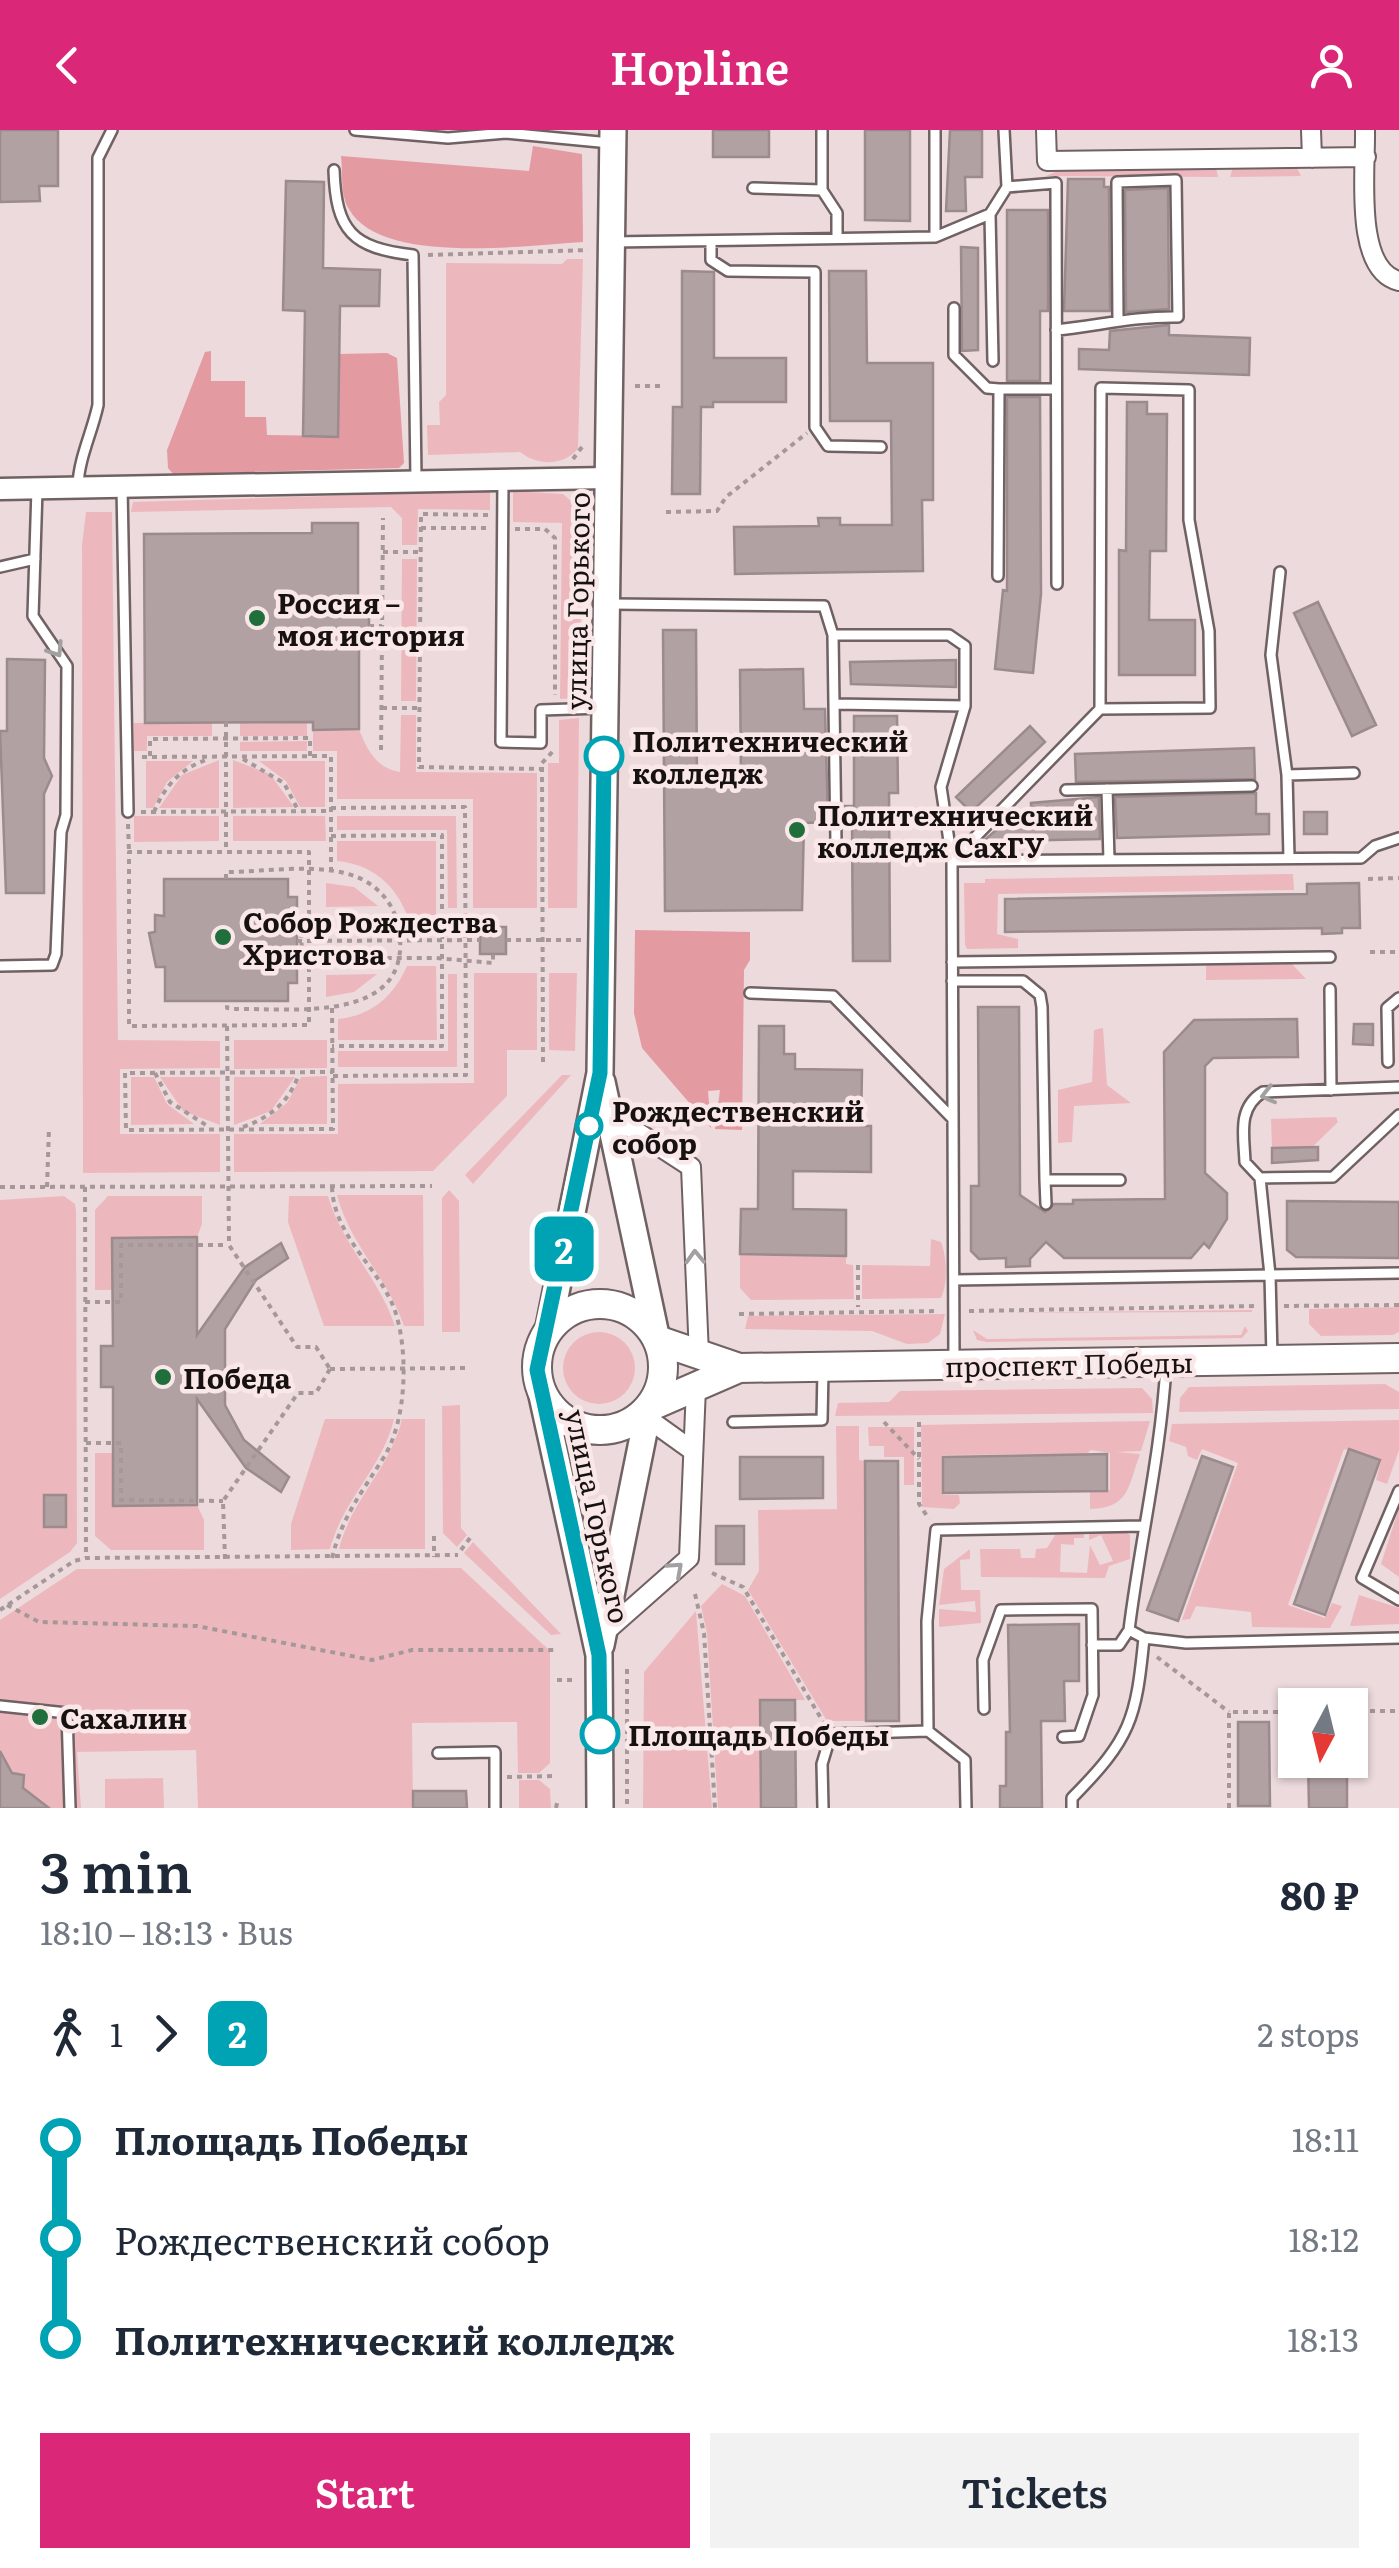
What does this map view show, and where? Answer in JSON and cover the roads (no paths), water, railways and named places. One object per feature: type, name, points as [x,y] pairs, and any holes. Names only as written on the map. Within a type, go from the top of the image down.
[{"type":"main road","name":"улица Горького","points":[[548,1332],[600,1073],[608,478],[600,246],[613,136]]},
{"type":"main road","name":"улица Горького","points":[[600,1073],[657,1340]]},
{"type":"main road","points":[[595,1304],[631,1313],[657,1340],[662,1375],[648,1413],[622,1426],[590,1430],[570,1422],[552,1409],[541,1391],[537,1370],[548,1332],[560,1318],[595,1304]]},
{"type":"main road","name":"проспект Победы","points":[[657,1340],[740,1368],[1399,1358]]},
{"type":"main road","name":"проспект Победы","points":[[648,1413],[740,1368]]},
{"type":"main road","name":"улица Горького","points":[[541,1391],[601,1644]]},
{"type":"main road","name":"улица Горького","points":[[600,1808],[601,1644],[648,1413]]},
{"type":"street","points":[[1046,130],[1047,161],[1366,157]]},
{"type":"street","points":[[1311,130],[1312,158]]},
{"type":"street","points":[[1365,130],[1368,251],[1380,273],[1399,281]]},
{"type":"street","points":[[0,489],[608,478]]},
{"type":"street","points":[[608,1113],[691,1167],[699,1354]]},
{"type":"street","points":[[601,1644],[689,1558],[696,1387]]},
{"type":"street","points":[[648,1413],[693,1450]]},
{"type":"lane","points":[[78,488],[79,463],[90,443],[98,405],[98,158],[112,130]]},
{"type":"lane","points":[[355,130],[448,138],[506,131],[613,136]]},
{"type":"lane","points":[[822,130],[822,190],[837,213],[837,238]]},
{"type":"lane","points":[[934,130],[935,237]]},
{"type":"lane","points":[[600,246],[935,237],[990,214],[1008,188],[1004,130]]},
{"type":"lane","points":[[334,170],[336,204],[348,233],[377,251],[413,255],[416,482]]},
{"type":"lane","points":[[1056,330],[1178,316],[1176,180],[1116,182],[1118,320]]},
{"type":"lane","points":[[1008,188],[1056,183],[1057,584]]},
{"type":"lane","points":[[754,188],[822,190]]},
{"type":"lane","points":[[990,214],[993,361]]},
{"type":"lane","points":[[711,241],[712,260],[728,271],[814,272],[815,427],[828,446],[881,446]]},
{"type":"lane","points":[[954,308],[954,355],[987,388],[1056,389]]},
{"type":"lane","points":[[952,861],[1100,709],[1101,388],[1189,390],[1188,520],[1209,631],[1210,708],[1100,709]]},
{"type":"lane","points":[[998,389],[998,576]]},
{"type":"lane","points":[[503,480],[500,742],[541,743],[541,710],[605,708]]},
{"type":"lane","points":[[122,487],[128,812]]},
{"type":"lane","points":[[1,966],[52,966],[66,815],[67,666],[34,616],[37,489]]},
{"type":"lane","points":[[0,567],[35,560]]},
{"type":"lane","points":[[1280,572],[1271,655],[1287,775],[1289,858]]},
{"type":"lane","points":[[606,604],[824,606],[833,635],[836,844]]},
{"type":"lane","points":[[833,635],[949,635],[964,646],[965,706],[941,787],[952,861],[954,1365]]},
{"type":"lane","points":[[834,704],[965,706]]},
{"type":"lane","points":[[1287,775],[1354,773]]},
{"type":"lane","points":[[1066,790],[1252,786]]},
{"type":"lane","points":[[1107,789],[1108,860]]},
{"type":"lane","points":[[952,861],[1361,858],[1375,846],[1399,838]]},
{"type":"lane","points":[[952,962],[1330,957]]},
{"type":"lane","points":[[952,981],[1023,981],[1040,995],[1046,1204]]},
{"type":"lane","points":[[1330,989],[1331,1090]]},
{"type":"lane","points":[[750,992],[833,996],[953,1119]]},
{"type":"lane","points":[[1388,1062],[1388,1008],[1399,998]]},
{"type":"lane","points":[[1272,1360],[1270,1275],[1260,1178],[1244,1162],[1244,1113],[1250,1100],[1263,1092],[1399,1087]]},
{"type":"lane","points":[[1260,1178],[1332,1177],[1399,1115]]},
{"type":"lane","points":[[1046,1180],[1120,1180]]},
{"type":"lane","points":[[954,1280],[1399,1273]]},
{"type":"lane","points":[[1092,1645],[1118,1645],[1129,1630],[1142,1526],[1163,1418],[1166,1362]]},
{"type":"lane","points":[[733,1422],[822,1420],[823,1367]]},
{"type":"lane","points":[[1399,1491],[1362,1578],[1399,1600]]},
{"type":"lane","points":[[928,1732],[927,1621],[936,1530],[1142,1526]]},
{"type":"lane","points":[[984,1709],[983,1660],[1001,1610],[1092,1609],[1093,1695],[1079,1736],[1062,1737]]},
{"type":"lane","points":[[1129,1630],[1143,1642],[1399,1638]]},
{"type":"lane","points":[[1072,1808],[1072,1798],[1105,1764],[1136,1714],[1143,1642]]},
{"type":"lane","points":[[0,1706],[67,1713],[70,1808]]},
{"type":"lane","points":[[822,1808],[822,1764],[831,1734],[928,1732],[965,1760],[966,1808]]},
{"type":"lane","points":[[438,1752],[494,1752],[495,1808]]},
{"type":"place","name":"Россия – моя история","points":[[257,618]]},
{"type":"place","name":"Политехнический колледж","points":[[604,756]]},
{"type":"place","name":"Политехнический колледж СахГУ","points":[[797,830]]},
{"type":"place","name":"Собор Рождества Христова","points":[[223,937]]},
{"type":"place","name":"Рождественский собор","points":[[589,1126]]},
{"type":"place","name":"Победа","points":[[163,1377]]},
{"type":"place","name":"Сахалин","points":[[40,1717]]},
{"type":"place","name":"Площадь Победы","points":[[600,1734]]}]
